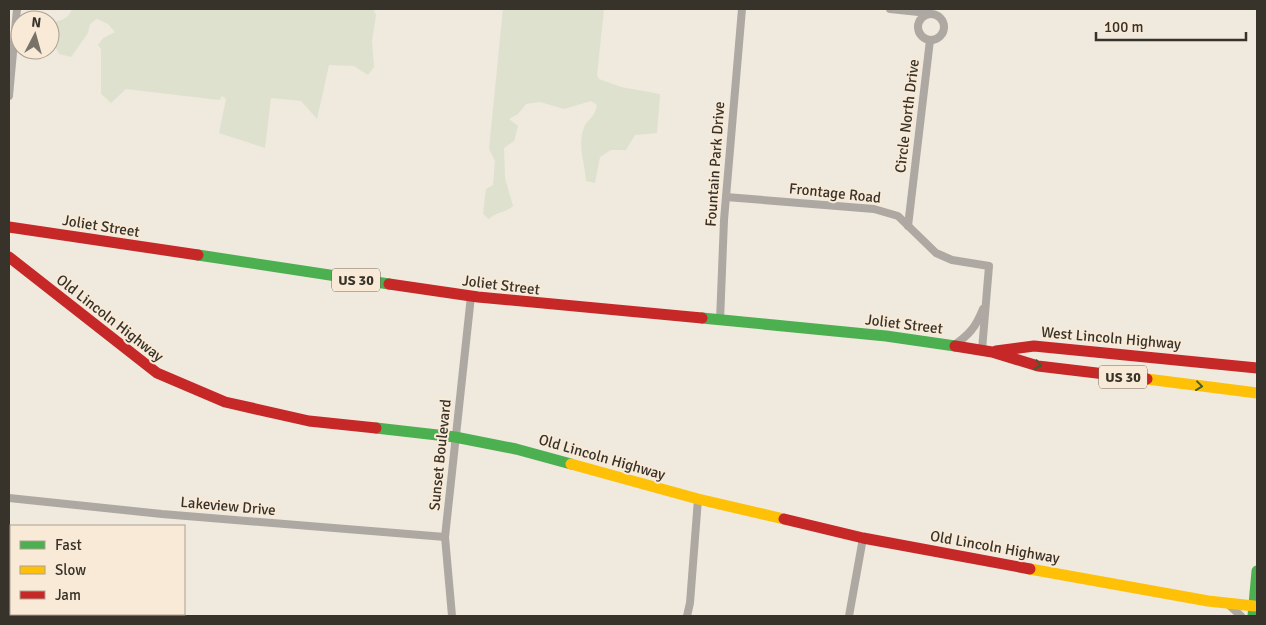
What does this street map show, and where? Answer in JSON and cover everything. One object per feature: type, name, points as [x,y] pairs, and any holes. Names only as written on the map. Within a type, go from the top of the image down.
[{"type":"main road","name":"Joliet Street","points":[[9,227],[471,296],[720,322],[886,336],[987,351]]},
{"type":"main road","name":"Old Lincoln Highway","points":[[9,257],[157,373],[225,402],[309,421],[456,437],[516,449],[698,499],[863,538],[1226,603],[1255,610]]},
{"type":"main road","name":"West Lincoln Highway","points":[[987,351],[1034,346],[1257,368]]},
{"type":"main road","name":"US 30","points":[[987,351],[1038,366],[1257,393]]},
{"type":"main road","points":[[1255,610],[1257,571]]},
{"type":"street","points":[[9,96],[17,9]]},
{"type":"street","name":"Fountain Park Drive","points":[[720,322],[726,197],[742,9]]},
{"type":"street","points":[[890,9],[931,12],[940,17],[944,28],[938,38],[930,40],[922,36],[918,28],[920,20],[931,12]]},
{"type":"street","name":"Circle North Drive","points":[[908,226],[930,40]]},
{"type":"street","name":"Frontage Road","points":[[726,197],[874,210],[898,216],[936,252],[952,260],[989,266],[986,303],[987,351]]},
{"type":"street","name":"Sunset Boulevard","points":[[452,616],[445,537],[471,296]]},
{"type":"street","points":[[953,346],[968,336],[977,325],[986,303]]},
{"type":"street","name":"Lakeview Drive","points":[[9,498],[162,514],[445,537]]},
{"type":"street","points":[[687,616],[690,603],[698,499]]},
{"type":"street","points":[[849,616],[863,538]]},
{"type":"street","points":[[1226,603],[1241,616]]},
{"type":"green space","points":[[72,9],[373,9],[376,15],[372,41],[374,67],[368,75],[354,66],[329,65],[317,119],[301,101],[271,98],[265,148],[219,133],[226,99],[222,96],[219,100],[126,89],[111,103],[101,94],[101,49],[98,45],[103,38],[115,32],[108,24],[97,19],[90,24],[88,33],[71,57],[60,54],[60,20],[66,18]]},
{"type":"green space","points":[[503,9],[604,9],[597,75],[599,79],[621,87],[660,94],[657,133],[635,135],[626,150],[611,150],[600,157],[595,183],[586,181],[581,141],[584,128],[597,105],[591,101],[564,109],[540,102],[526,104],[518,114],[509,119],[518,126],[514,141],[504,148],[505,178],[513,206],[489,219],[483,214],[486,189],[493,185],[495,161],[489,149]]},
{"type":"traffic: fast","points":[[198,255],[389,284]]},
{"type":"traffic: fast","points":[[702,318],[886,336],[955,346]]},
{"type":"traffic: fast","points":[[376,428],[455,437],[516,449],[571,464]]},
{"type":"traffic: fast","points":[[1253,616],[1257,571]]},
{"type":"traffic: slow","points":[[1147,379],[1257,393]]},
{"type":"traffic: slow","points":[[571,464],[698,499],[784,519]]},
{"type":"traffic: slow","points":[[1030,569],[1208,601],[1254,606]]},
{"type":"traffic: jam","points":[[9,227],[198,255]]},
{"type":"traffic: jam","points":[[9,257],[157,373],[225,402],[309,421],[376,428]]},
{"type":"traffic: jam","points":[[389,284],[478,297],[702,318]]},
{"type":"traffic: jam","points":[[955,346],[992,352],[1038,366],[1147,379]]},
{"type":"traffic: jam","points":[[996,351],[1034,346],[1257,368]]},
{"type":"traffic: jam","points":[[784,519],[863,538],[1030,569]]}]
